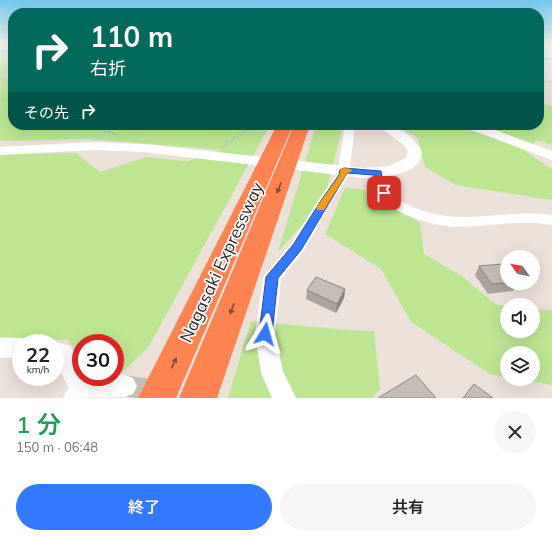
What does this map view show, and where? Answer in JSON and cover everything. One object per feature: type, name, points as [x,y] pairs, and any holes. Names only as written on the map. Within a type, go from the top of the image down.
[{"type":"highway","name":"Nagasaki Expressway","points":[[157,398],[283,130]]},
{"type":"highway","name":"Nagasaki Expressway","points":[[198,398],[300,130]]},
{"type":"street","points":[[338,170],[349,130]]},
{"type":"street","points":[[0,151],[92,146],[144,148],[338,170],[378,173],[392,171],[406,166],[413,160],[415,151],[408,141],[390,130]]},
{"type":"street","points":[[483,130],[552,156]]},
{"type":"street","points":[[284,398],[272,373],[265,334],[272,277],[297,248],[326,199],[343,176],[338,170]]},
{"type":"street","points":[[378,173],[379,183],[384,193],[399,205],[415,213],[434,219],[456,222],[532,217],[552,220]]},
{"type":"street","points":[[0,348],[12,348]]},
{"type":"street","points":[[64,357],[79,394],[97,388],[125,386]]},
{"type":"path","points":[[215,156],[224,144],[247,130]]},
{"type":"green space","points":[[0,63],[8,63],[8,130],[267,130],[148,348],[124,370],[124,334],[72,334],[72,345],[67,340],[64,340],[64,334],[12,334],[12,338],[0,337],[0,156],[13,154],[76,153],[100,172],[146,157],[187,161],[222,150],[88,139],[0,141]]},
{"type":"green space","points":[[544,104],[552,106],[552,145],[536,140],[526,152],[552,169],[552,200],[456,185],[425,167],[418,138],[404,130],[544,130]]},
{"type":"green space","points":[[315,130],[342,130],[324,200],[278,252]]},
{"type":"green space","points":[[345,188],[368,190],[420,223],[424,254],[463,277],[497,305],[500,305],[500,338],[540,338],[540,309],[552,310],[552,385],[540,383],[540,346],[500,346],[500,376],[490,374],[411,322],[381,269],[325,234]]},
{"type":"green space","points":[[251,321],[374,331],[380,389],[372,398],[228,398]]},
{"type":"building","points":[[500,264],[500,283],[492,284],[479,266]]},
{"type":"building","points":[[316,277],[345,289],[337,304],[307,290]]},
{"type":"building","points":[[416,375],[436,398],[378,398]]},
{"type":"building","points":[[474,384],[493,398],[463,398]]},
{"type":"tunnel","points":[[125,386],[218,398]]},
{"type":"slow traffic","points":[[321,208],[343,176],[344,170],[348,171]]},
{"type":"route","points":[[265,334],[272,277],[297,248],[326,199],[343,176],[344,170],[363,173],[378,173],[379,183],[384,193]]}]
